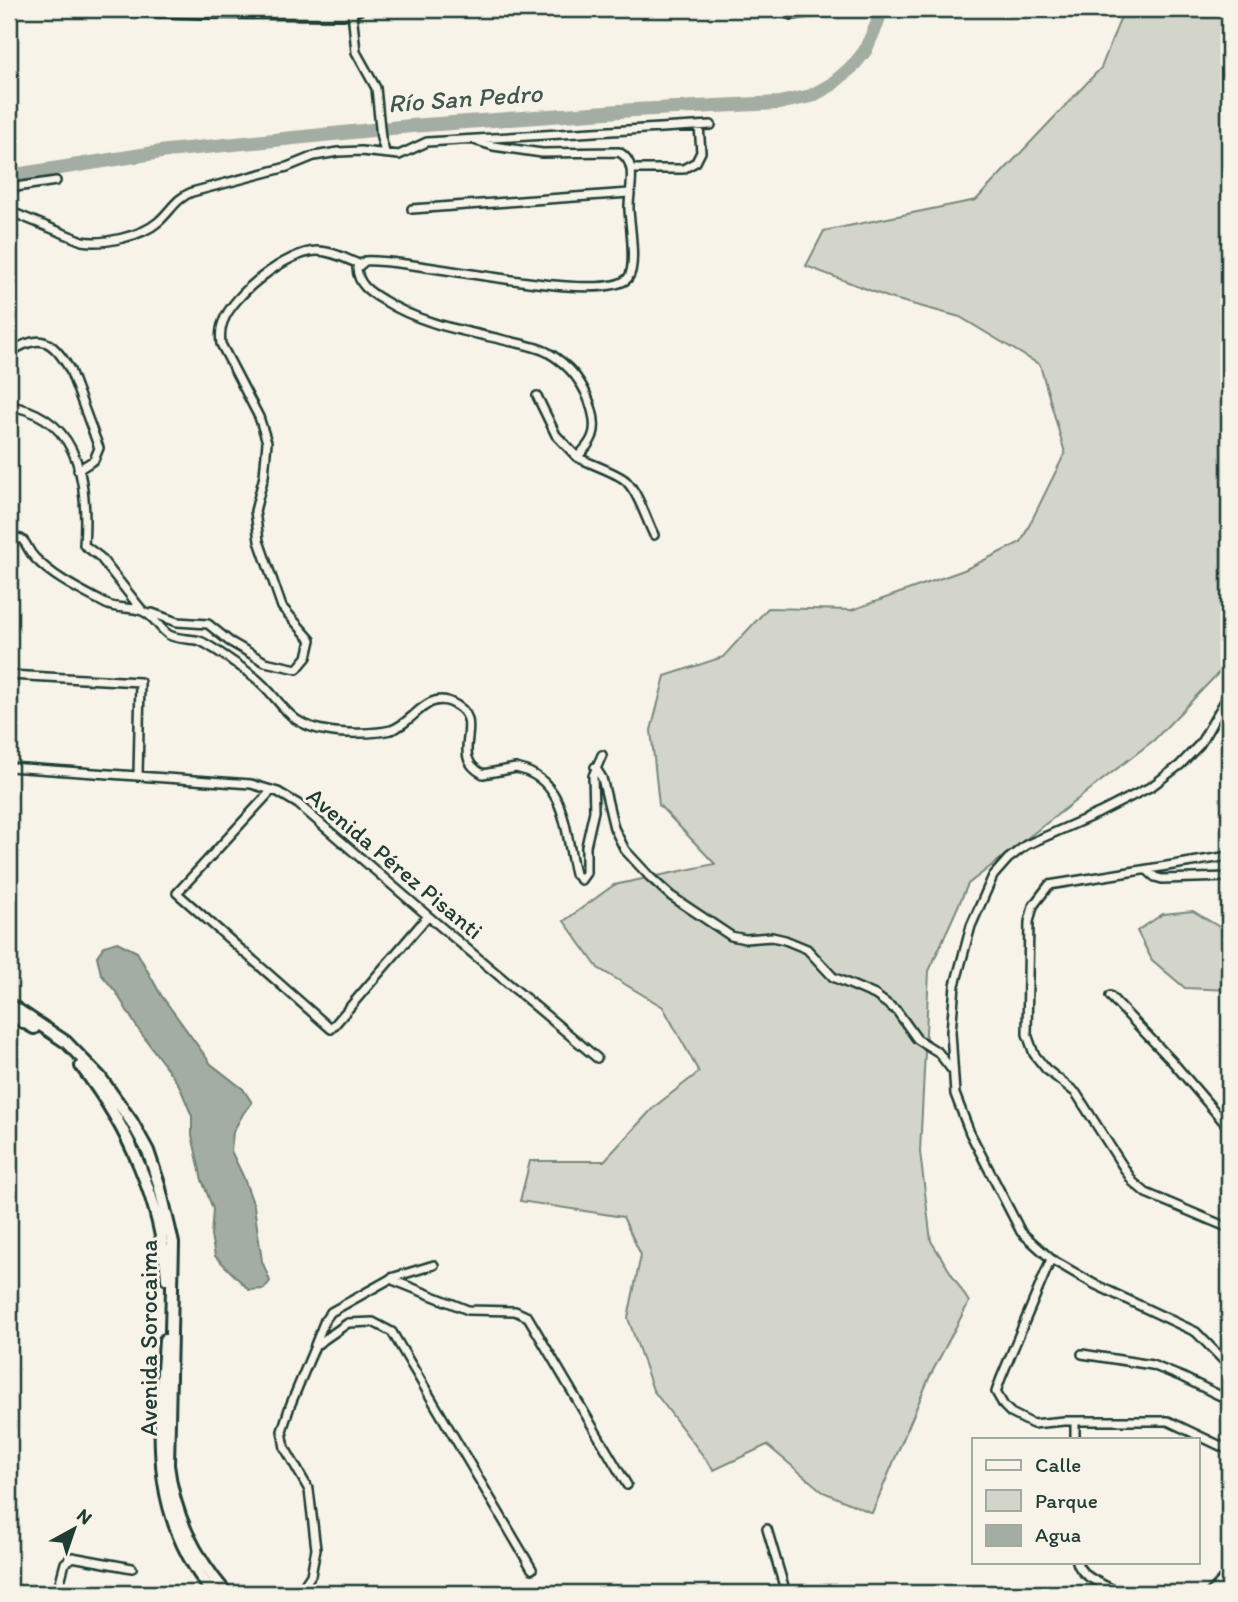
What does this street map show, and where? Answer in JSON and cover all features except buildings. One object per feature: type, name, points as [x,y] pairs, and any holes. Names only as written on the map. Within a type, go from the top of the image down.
[{"type":"main road","points":[[112,9],[355,10]]},
{"type":"main road","points":[[778,9],[806,13],[822,9]]},
{"type":"main road","name":"Avenida Sorocaima","points":[[9,1004],[42,1029]]},
{"type":"main road","name":"Avenida Sorocaima","points":[[9,1014],[66,1042],[111,1092],[132,1122],[148,1152],[159,1184],[173,1243],[164,1492],[174,1528],[213,1593]]},
{"type":"main road","name":"Avenida Sorocaima","points":[[164,1465],[184,1530],[204,1565],[226,1593]]},
{"type":"street","points":[[355,10],[356,52],[376,88],[385,152]]},
{"type":"street","points":[[9,211],[82,241],[106,242],[154,225],[178,199],[191,191],[287,167],[304,159],[326,154],[361,151],[399,155],[427,142],[711,125]]},
{"type":"street","points":[[631,169],[689,167],[701,152],[699,126]]},
{"type":"street","points":[[9,538],[19,537],[35,558],[54,575],[107,605],[143,611],[177,622],[208,624],[229,641],[275,666],[297,669],[307,657],[311,640],[282,607],[259,541],[255,511],[264,476],[267,442],[259,417],[221,344],[221,331],[226,315],[240,297],[257,281],[291,259],[321,251],[359,264],[365,261],[390,261],[513,280],[612,286],[627,279],[633,265],[629,193],[631,169],[629,160],[619,152],[542,153],[493,146],[474,140]]},
{"type":"street","points":[[9,188],[56,180]]},
{"type":"street","points":[[412,209],[629,193]]},
{"type":"street","points":[[359,264],[357,274],[364,286],[407,314],[438,325],[537,348],[570,369],[584,387],[595,424],[593,439],[577,457]]},
{"type":"street","points":[[9,353],[31,340],[38,340],[45,342],[64,359],[99,448],[94,460],[78,470]]},
{"type":"street","points":[[537,397],[556,435],[577,457],[627,481],[654,535]]},
{"type":"street","points":[[9,411],[16,407],[53,423],[70,444],[78,470],[86,516],[84,545],[100,557],[143,611],[153,617],[170,635],[207,644],[253,676],[292,718],[315,729],[345,733],[389,731],[403,724],[434,700],[454,703],[466,712],[468,718],[466,753],[471,766],[483,774],[521,769],[535,775],[549,786],[566,824],[574,871],[581,880],[586,873],[586,846],[594,811],[593,776],[602,755]]},
{"type":"street","points":[[9,675],[141,682],[138,775]]},
{"type":"street","points":[[1229,694],[1200,744],[1171,772],[1152,786],[1110,808],[1026,845],[1008,859],[993,876],[971,926],[955,985],[951,1032],[955,1094],[970,1133],[1021,1232],[1051,1259],[1122,1299],[1196,1332],[1229,1366]]},
{"type":"street","name":"Avenida Pérez Pisanti","points":[[9,767],[251,784],[272,790],[299,804],[597,1058]]},
{"type":"street","points":[[595,767],[602,778],[614,828],[625,850],[671,896],[731,936],[745,939],[772,937],[807,950],[834,977],[875,995],[897,1011],[917,1039],[938,1052],[952,1070]]},
{"type":"street","points":[[272,790],[177,893],[331,1029],[428,916]]},
{"type":"street","points":[[1229,856],[1049,885],[1040,895],[1029,922],[1027,1034],[1034,1054],[1046,1069],[1076,1093],[1133,1182],[1146,1193],[1229,1228]]},
{"type":"street","points":[[1147,870],[1162,879],[1229,877]]},
{"type":"street","points":[[1110,996],[1171,1060],[1229,1128]]},
{"type":"street","points":[[1051,1259],[1027,1311],[996,1391],[1004,1406],[1023,1421],[1032,1424],[1168,1421],[1229,1450]]},
{"type":"street","points":[[299,1593],[313,1570],[316,1556],[315,1537],[309,1490],[285,1448],[282,1431],[325,1320],[331,1312],[390,1279],[434,1265]]},
{"type":"street","points":[[390,1279],[468,1310],[515,1311],[527,1317],[626,1485]]},
{"type":"street","points":[[315,1346],[348,1323],[373,1322],[392,1332],[533,1569]]},
{"type":"street","points":[[1082,1354],[1152,1365],[1229,1400]]},
{"type":"street","points":[[1075,1421],[1075,1438]]},
{"type":"street","points":[[767,1529],[786,1593]]},
{"type":"street","points":[[57,1593],[65,1563],[72,1557],[132,1568]]},
{"type":"street","points":[[1078,1564],[1086,1575],[1120,1593]]},
{"type":"street","points":[[1210,1593],[1229,1573]]},
{"type":"green space","points":[[1124,9],[1229,9],[1229,662],[1154,740],[968,884],[929,971],[920,1152],[931,1241],[969,1302],[929,1378],[872,1513],[823,1492],[767,1445],[714,1470],[653,1390],[628,1318],[641,1255],[623,1217],[520,1201],[530,1161],[604,1161],[654,1107],[699,1072],[663,1007],[598,968],[564,921],[614,885],[715,864],[659,805],[651,730],[665,676],[723,657],[768,608],[852,610],[964,570],[1021,542],[1065,453],[1040,365],[960,317],[890,298],[806,266],[824,231],[976,200],[1101,68]]},
{"type":"green space","points":[[1193,911],[1221,928],[1229,941],[1229,990],[1185,988],[1152,960],[1137,931],[1163,914]]},
{"type":"water","points":[[117,942],[137,952],[161,995],[211,1064],[243,1089],[252,1103],[233,1132],[231,1151],[254,1206],[262,1261],[270,1281],[264,1289],[249,1290],[215,1256],[211,1236],[213,1209],[202,1180],[192,1135],[192,1116],[179,1085],[101,974],[97,956],[104,946]]},
{"type":"waterway","name":"Río San Pedro","points":[[9,176],[167,151],[411,126],[779,103],[811,96],[831,85],[853,66],[865,51],[881,9]]}]
